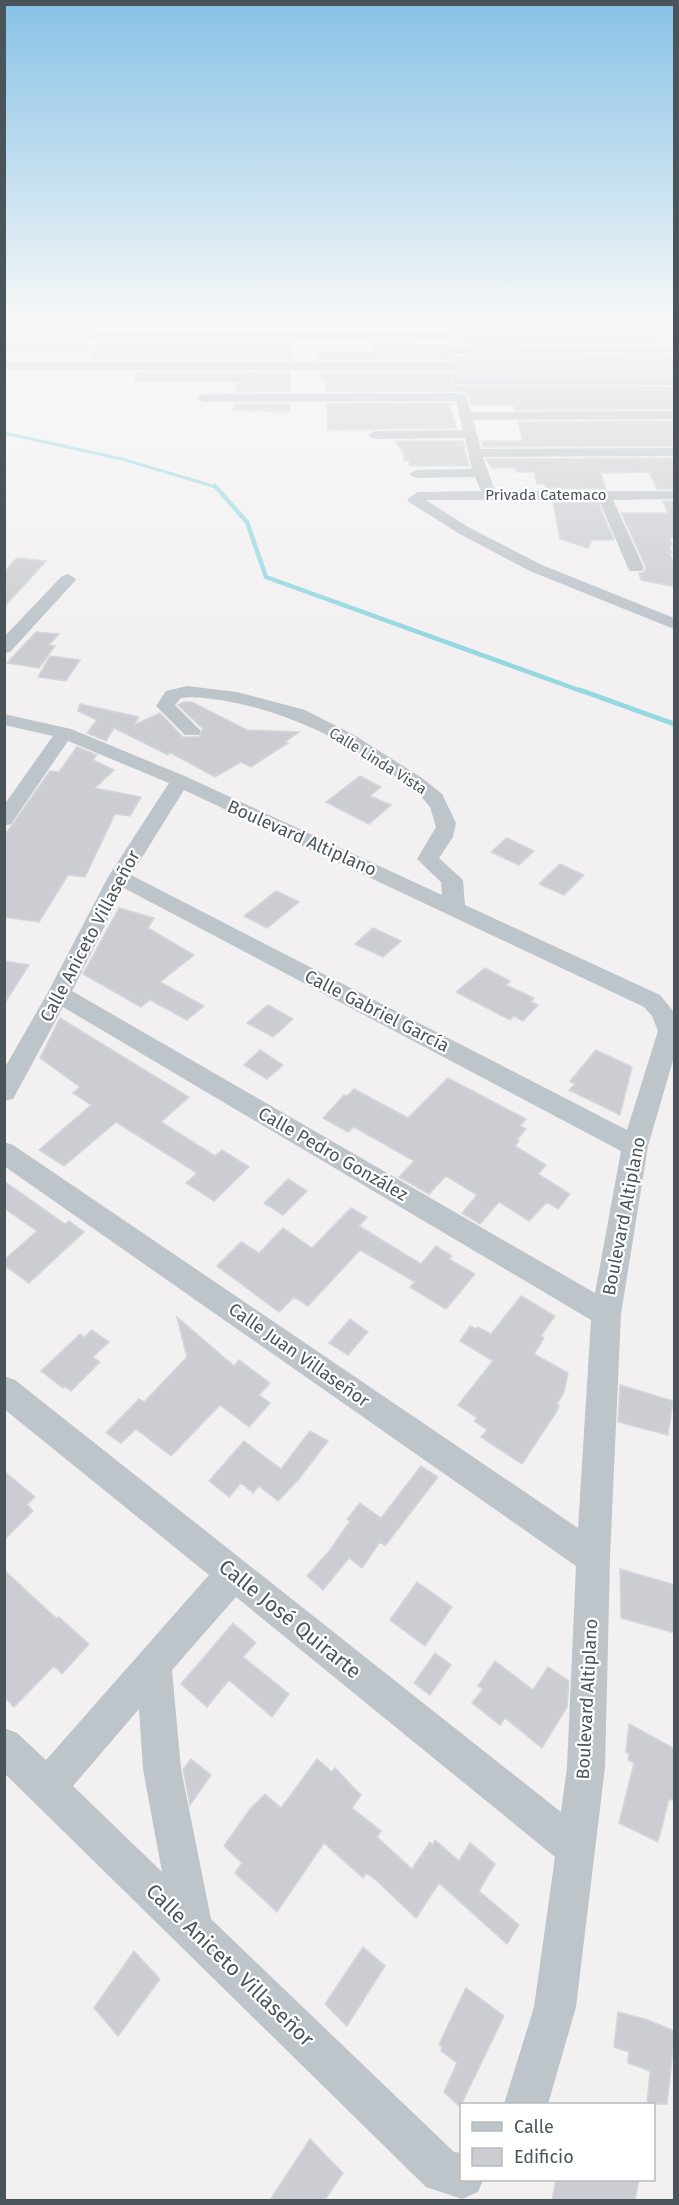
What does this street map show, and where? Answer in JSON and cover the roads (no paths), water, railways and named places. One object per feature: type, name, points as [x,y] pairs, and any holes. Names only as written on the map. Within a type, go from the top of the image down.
[{"type":"street","points":[[470,427],[480,473],[489,494]]},
{"type":"street","points":[[476,453],[671,443],[661,427]]},
{"type":"street","points":[[375,435],[472,434]]},
{"type":"street","points":[[416,474],[480,473]]},
{"type":"street","name":"Privada Catemaco","points":[[675,495],[489,494],[417,496],[414,499],[536,568],[675,624]]},
{"type":"street","points":[[604,495],[636,568]]},
{"type":"street","points":[[4,648],[68,579]]},
{"type":"street","name":"Calle Linda Vista","points":[[192,731],[165,706],[169,697],[177,693],[191,692],[269,704],[298,713],[361,747],[418,784],[436,799],[446,821],[447,829],[428,859],[452,880],[454,907]]},
{"type":"street","name":"Boulevard Altiplano","points":[[4,719],[64,733],[180,781],[454,907],[651,1001],[663,1013],[670,1031],[635,1146],[606,1314],[593,1558],[586,1767],[555,2007],[526,2103]]},
{"type":"street","points":[[4,820],[64,733]]},
{"type":"street","name":"Calle Aniceto Villaseñor","points":[[4,1092],[59,994],[119,877],[180,781]]},
{"type":"street","name":"Calle Gabriel García","points":[[119,877],[635,1146]]},
{"type":"street","name":"Calle Pedro González","points":[[59,994],[606,1314]]},
{"type":"street","name":"Calle Juan Villaseñor","points":[[4,1152],[593,1558]]},
{"type":"street","name":"Calle José Quirarte","points":[[4,1390],[575,1848]]},
{"type":"street","points":[[47,1787],[234,1573]]},
{"type":"street","points":[[154,1664],[162,1769],[193,1929]]},
{"type":"street","name":"Calle Aniceto Villaseñor","points":[[4,1746],[442,2171],[460,2176]]},
{"type":"waterway","points":[[4,433],[122,459],[216,487]]},
{"type":"waterway","points":[[216,487],[247,522],[266,577],[584,692]]},
{"type":"waterway","points":[[580,690],[674,724]]}]
